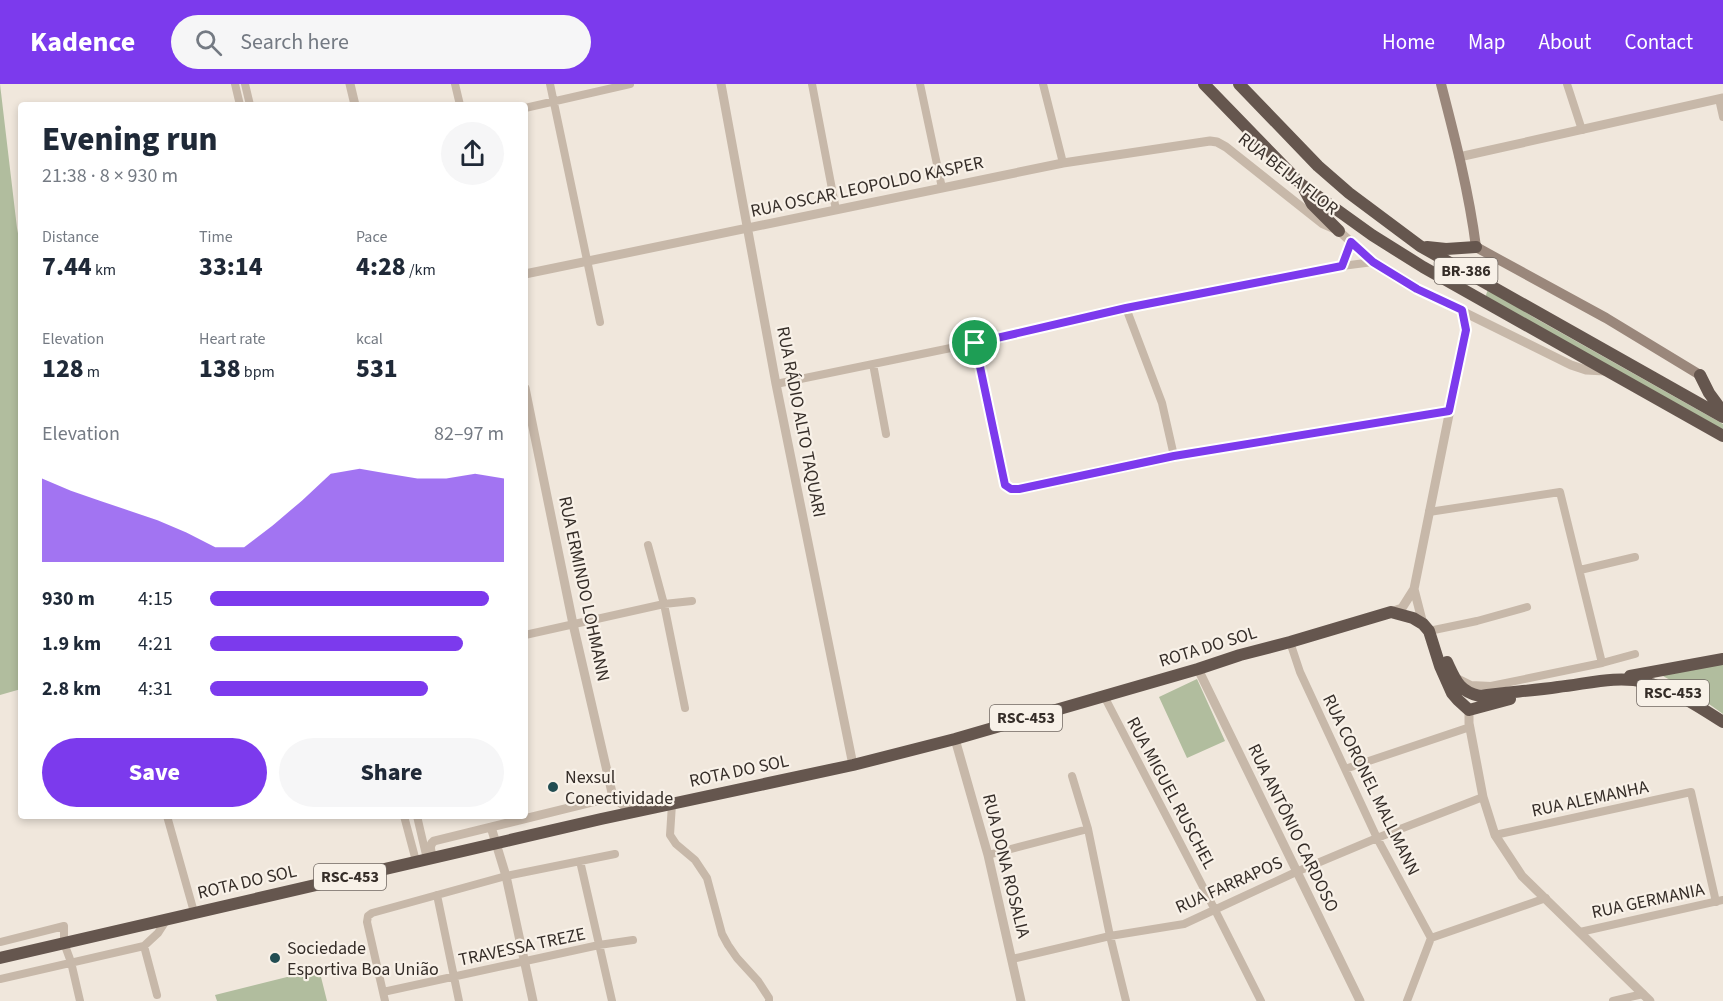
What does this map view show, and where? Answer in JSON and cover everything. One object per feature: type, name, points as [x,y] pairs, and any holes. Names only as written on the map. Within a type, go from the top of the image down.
[{"type":"highway","name":"BR-386","points":[[1204,84],[1301,184],[1372,236],[1605,371],[1723,436]]},
{"type":"highway","name":"BR-386","points":[[1239,84],[1318,166],[1358,200],[1420,246],[1723,415]]},
{"type":"highway","points":[[1301,184],[1312,204],[1339,231]]},
{"type":"highway","points":[[1420,246],[1446,249],[1476,247]]},
{"type":"highway","points":[[1700,375],[1723,415]]},
{"type":"highway","points":[[1391,612],[1413,618],[1428,632],[1465,692],[1469,710]]},
{"type":"highway","name":"ROTA DO SOL","points":[[0,958],[633,812],[853,765],[955,739],[1391,612]]},
{"type":"highway","points":[[1428,632],[1452,693],[1469,710]]},
{"type":"highway","points":[[1618,679],[1723,658]]},
{"type":"highway","name":"RSC-453","points":[[1465,692],[1480,696],[1618,679],[1643,682],[1666,689],[1723,722]]},
{"type":"highway","name":"RSC-453","points":[[1469,710],[1558,687]]},
{"type":"highway","points":[[1469,710],[1479,702],[1518,691]]},
{"type":"main road","points":[[1441,84],[1460,157],[1474,224],[1476,247],[1606,318],[1700,375]]},
{"type":"street","points":[[235,84],[239,102]]},
{"type":"street","points":[[245,84],[249,102]]},
{"type":"street","points":[[350,84],[354,102]]},
{"type":"street","points":[[455,84],[459,102]]},
{"type":"street","points":[[550,84],[600,322]]},
{"type":"street","points":[[528,107],[630,84]]},
{"type":"street","name":"RUA RÁDIO ALTO TAQUARI","points":[[722,84],[776,384],[853,765]]},
{"type":"street","points":[[812,84],[836,210]]},
{"type":"street","points":[[921,84],[942,188]]},
{"type":"street","points":[[1043,84],[1063,163]]},
{"type":"street","points":[[1567,84],[1582,130]]},
{"type":"street","points":[[1460,157],[1721,99],[1723,117]]},
{"type":"street","name":"RUA OSCAR LEOPOLDO KASPER","points":[[528,273],[1063,163],[1201,141],[1217,142]]},
{"type":"street","name":"RUA BEIJA FLOR","points":[[1217,142],[1323,224],[1339,231],[1373,262],[1417,289],[1571,365],[1586,370],[1605,371]]},
{"type":"street","points":[[1342,266],[1351,242]]},
{"type":"street","points":[[776,384],[975,343],[1126,308],[1373,262]]},
{"type":"street","points":[[1126,308],[1162,403],[1174,456]]},
{"type":"street","points":[[1391,612],[1402,608],[1414,589],[1466,330],[1462,310]]},
{"type":"street","points":[[1466,330],[1477,317]]},
{"type":"street","points":[[975,343],[1005,485],[1011,489],[1174,456],[1449,411]]},
{"type":"street","points":[[873,364],[886,434]]},
{"type":"street","name":"RUA ERMINDO LOHMANN","points":[[528,403],[573,624],[613,797]]},
{"type":"street","points":[[1429,512],[1560,492],[1602,663]]},
{"type":"street","points":[[648,545],[664,604],[685,708]]},
{"type":"street","points":[[1580,570],[1635,557]]},
{"type":"street","points":[[1414,589],[1428,632],[1527,607]]},
{"type":"street","points":[[528,634],[664,604],[692,602]]},
{"type":"street","name":"RUA CORONEL MALLMANN","points":[[1290,642],[1300,672],[1377,838],[1431,938]]},
{"type":"street","points":[[1453,675],[1471,685],[1491,686],[1635,654]]},
{"type":"street","name":"RUA ANTÔNIO CARDOSO","points":[[1198,669],[1360,1001]]},
{"type":"street","name":"RUA MIGUEL RUSCHEL","points":[[1104,696],[1261,1001]]},
{"type":"street","points":[[1469,710],[1470,728],[1483,797],[1496,835],[1522,876],[1647,998]]},
{"type":"street","points":[[1345,769],[1470,728]]},
{"type":"street","name":"RUA DONA ROSALIA","points":[[955,739],[988,855],[1021,1001]]},
{"type":"street","points":[[1072,776],[1088,829],[1126,1001]]},
{"type":"street","name":"RUA ALEMANHA","points":[[1496,835],[1690,792],[1719,901]]},
{"type":"street","points":[[528,818],[613,797],[633,812]]},
{"type":"street","name":"RUA FARRAPOS","points":[[1012,959],[1110,936],[1184,924],[1296,872],[1483,797]]},
{"type":"street","points":[[672,804],[670,835],[676,844],[695,860],[707,878],[722,934],[737,958],[758,981],[769,998],[768,1001]]},
{"type":"street","points":[[168,819],[194,912]]},
{"type":"street","points":[[405,819],[413,848],[425,860],[430,848],[418,819]]},
{"type":"street","points":[[413,848],[524,819]]},
{"type":"street","points":[[491,827],[506,876],[533,1001]]},
{"type":"street","points":[[988,855],[1088,829]]},
{"type":"street","points":[[384,997],[367,922],[368,916],[372,913],[506,876],[615,854]]},
{"type":"street","points":[[580,861],[612,1001]]},
{"type":"street","points":[[437,895],[459,1001]]},
{"type":"street","points":[[1407,1001],[1431,938],[1546,898]]},
{"type":"street","name":"RUA GERMANIA","points":[[1580,932],[1719,901]]},
{"type":"street","points":[[0,979],[144,946],[158,933],[167,919]]},
{"type":"street","points":[[0,942],[64,926],[64,943],[80,1001]]},
{"type":"street","name":"TRAVESSA TREZE","points":[[384,997],[454,977],[599,945],[633,940]]},
{"type":"street","points":[[144,946],[157,995]]},
{"type":"street","points":[[1613,1001],[1647,998]]},
{"type":"green space","points":[[0,84],[18,233],[18,690],[0,695]]},
{"type":"green space","points":[[1488,289],[1723,424],[1723,433],[1485,298]]},
{"type":"green space","points":[[1723,663],[1723,714],[1692,692],[1661,675]]},
{"type":"green space","points":[[1197,679],[1225,741],[1187,758],[1159,697]]},
{"type":"green space","points":[[319,969],[327,1001],[217,1001],[215,995]]},
{"type":"place","name":"Nexsul Conectividade","points":[[553,787]]},
{"type":"place","name":"Sociedade Esportiva Boa União","points":[[275,958]]},
{"type":"route","points":[[1351,242],[1373,262],[1417,289],[1462,310],[1466,330],[1449,411],[1174,456],[1019,489],[1011,489],[1005,485],[975,343],[1126,308],[1342,266],[1351,242]]}]
